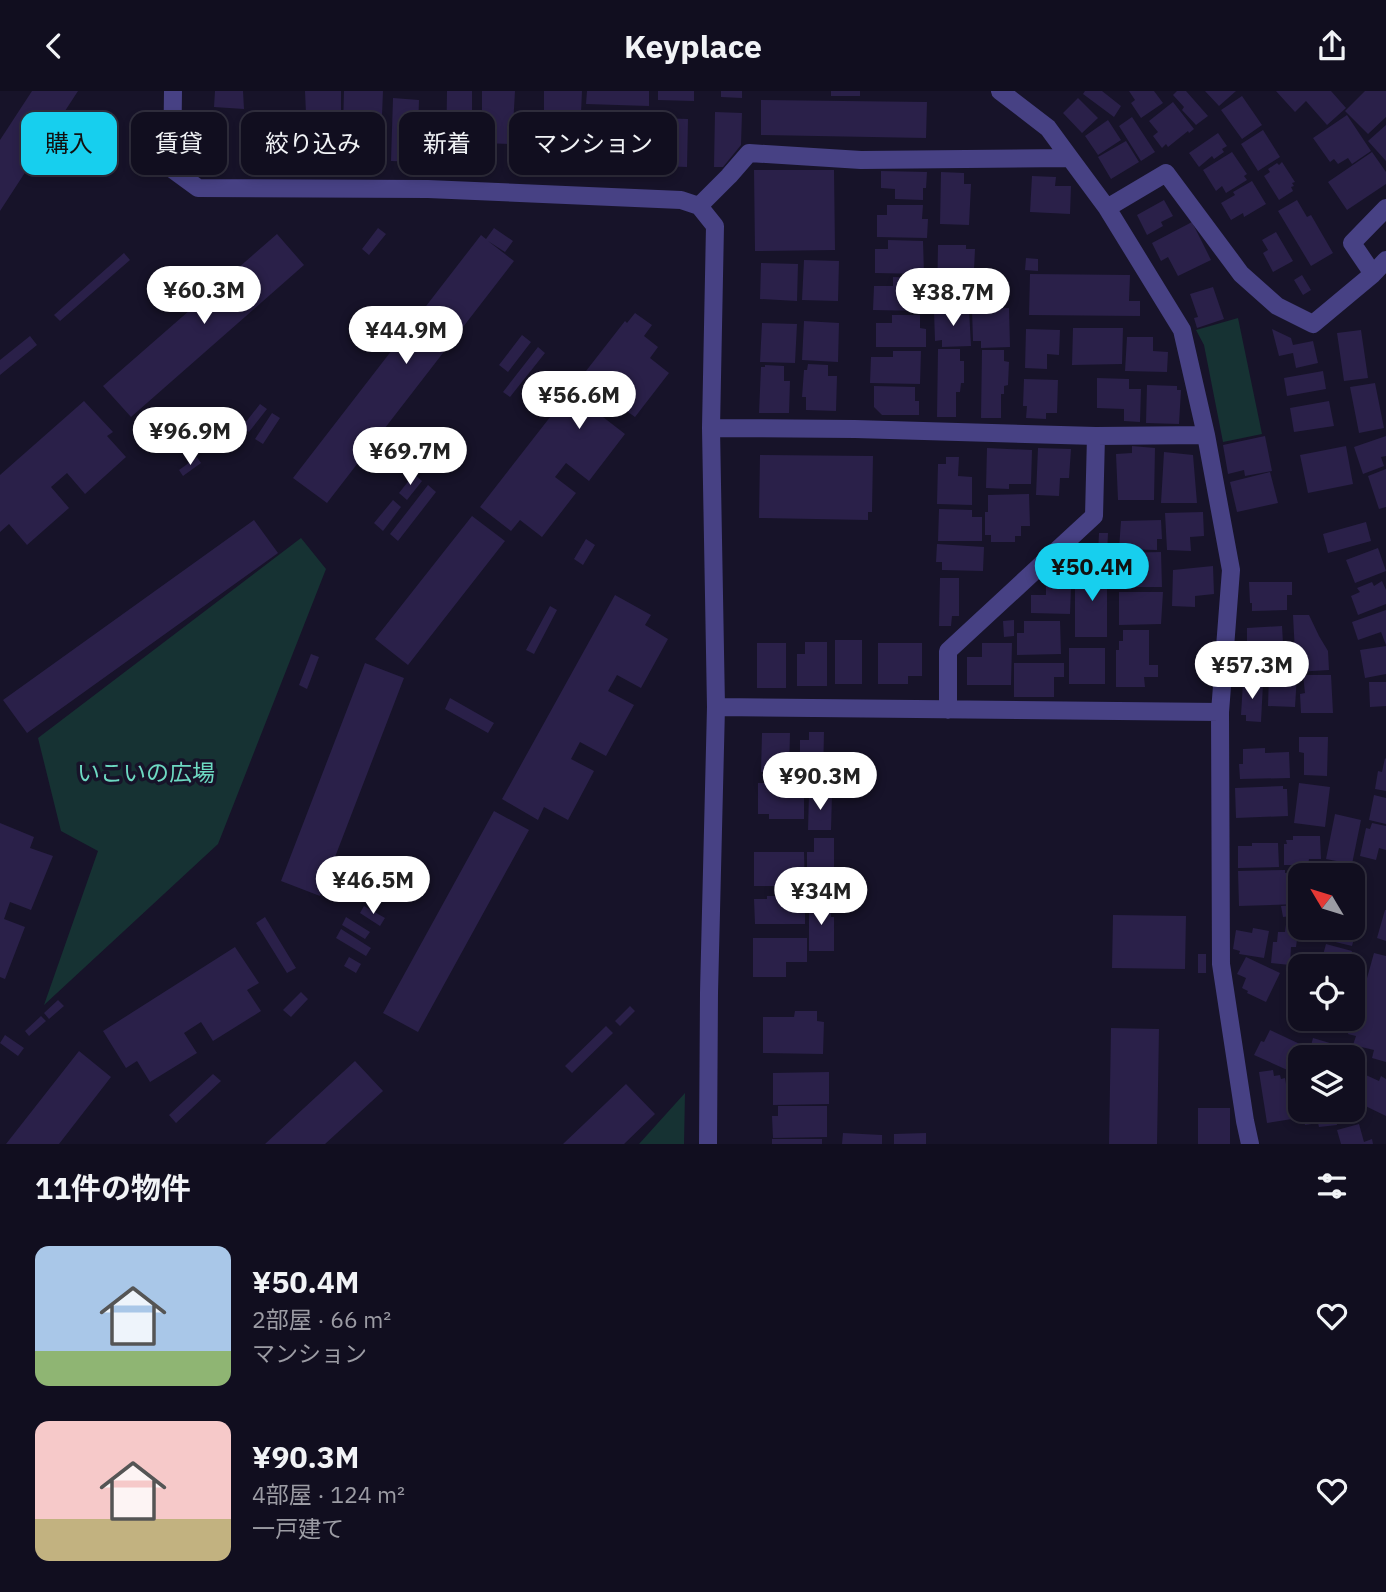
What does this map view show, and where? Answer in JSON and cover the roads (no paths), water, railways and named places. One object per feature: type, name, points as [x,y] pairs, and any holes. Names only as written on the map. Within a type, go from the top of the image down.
[{"type":"street","points":[[173,91],[172,169],[198,188],[428,190],[681,199],[699,206],[715,226],[711,428],[716,707],[708,1144]]},
{"type":"street","points":[[1000,91],[1048,128],[1107,208],[1182,330],[1206,435],[1231,570],[1220,712],[1221,964],[1250,1144]]},
{"type":"street","points":[[699,206],[749,153],[861,160],[1070,157]]},
{"type":"street","points":[[1107,208],[1166,173],[1241,274],[1278,306],[1313,324],[1386,260]]},
{"type":"street","points":[[1373,274],[1352,243],[1386,208]]},
{"type":"street","points":[[711,428],[1096,436],[1206,435]]},
{"type":"street","points":[[948,710],[948,651],[1094,516],[1096,436]]},
{"type":"street","points":[[716,707],[1220,712]]},
{"type":"park label","name":"いこいの広場","points":[[146,773]]}]
